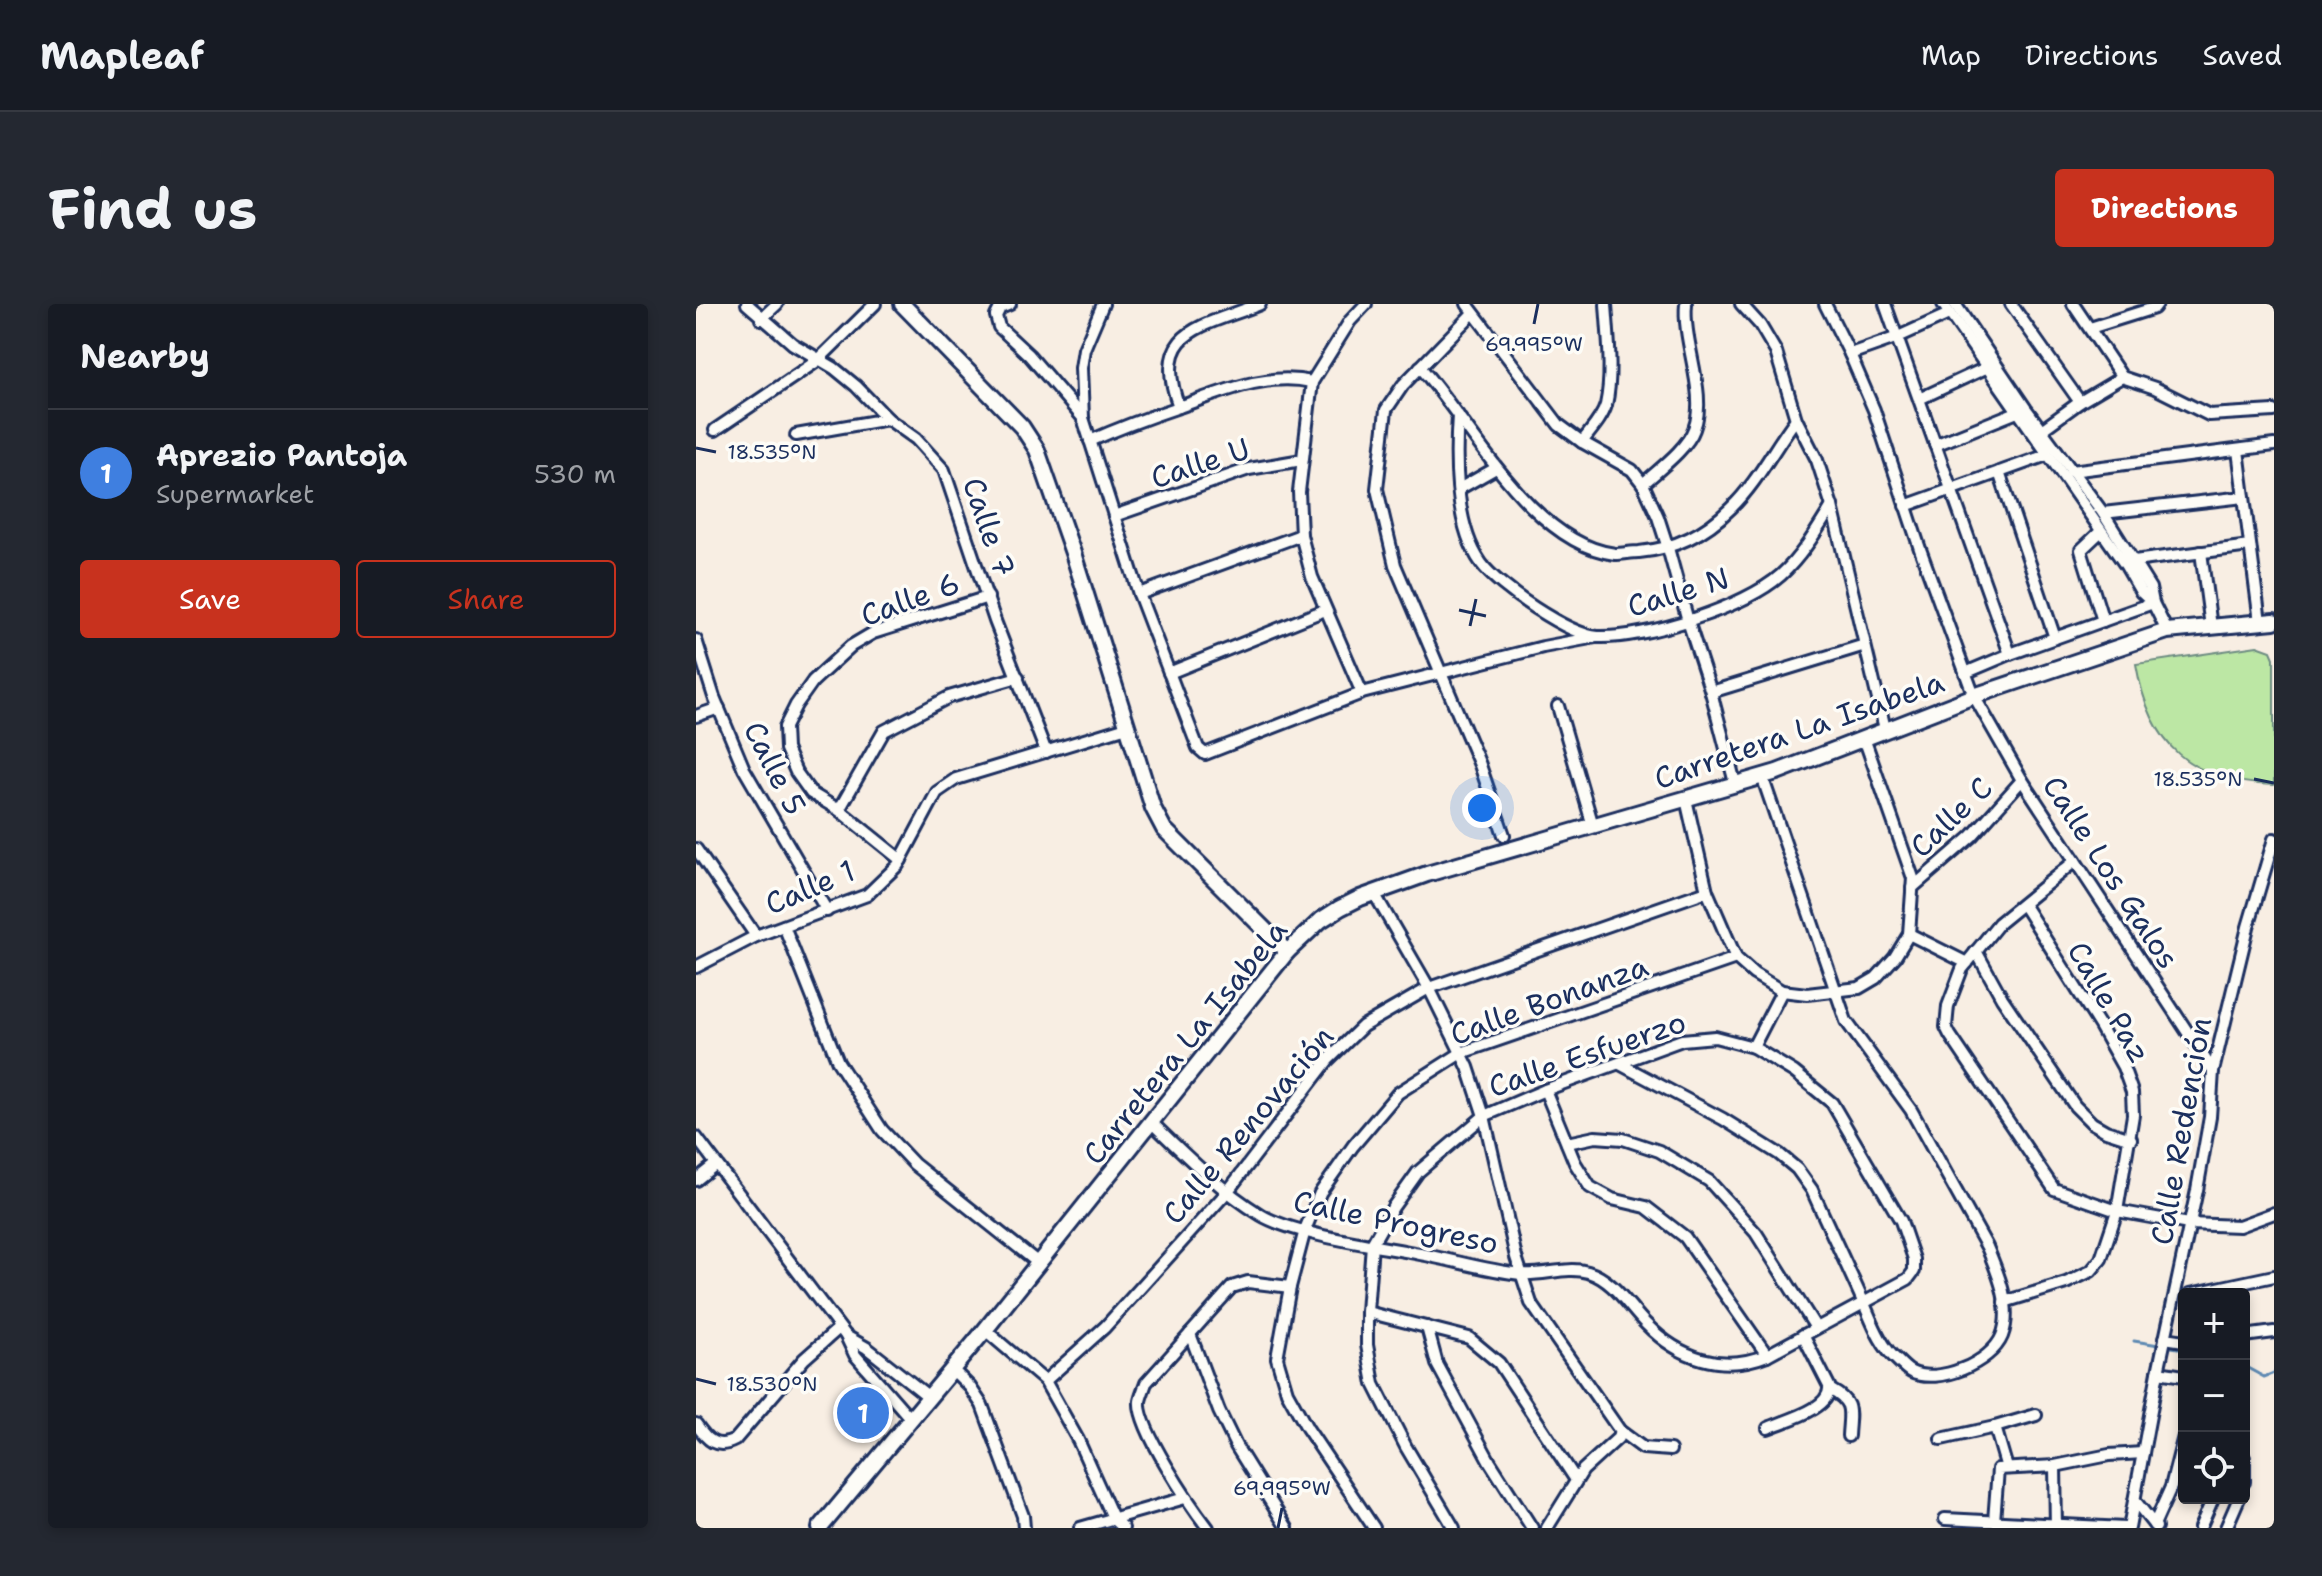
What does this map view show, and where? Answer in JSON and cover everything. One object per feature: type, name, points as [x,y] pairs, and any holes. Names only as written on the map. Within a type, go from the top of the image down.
[{"type":"main road","points":[[902,304],[1022,427],[1037,450],[1073,553],[1153,808],[1164,829],[1287,952]]},
{"type":"main road","name":"Carretera La Isabela","points":[[820,1528],[985,1330],[1287,952],[1321,920],[1374,893],[1762,776],[1974,696],[2167,631],[2267,622]]},
{"type":"street","name":"Calle 7","points":[[747,304],[761,319],[856,386],[888,419],[916,439],[944,470],[1046,752]]},
{"type":"street","points":[[761,319],[777,304]]},
{"type":"street","points":[[715,430],[817,361],[875,304]]},
{"type":"street","points":[[1010,304],[1000,308],[996,316],[999,327],[1029,355],[1083,418]]},
{"type":"street","points":[[1103,304],[1084,349],[1081,368],[1083,418],[1139,594],[1198,748],[1205,754],[1362,693],[1596,637]]},
{"type":"street","points":[[1179,407],[1170,384],[1169,364],[1184,336],[1216,319],[1260,304]]},
{"type":"street","points":[[1362,693],[1312,577],[1301,535],[1299,492],[1312,382],[1350,321],[1366,304]]},
{"type":"street","points":[[1582,442],[1606,406],[1609,338],[1606,304]]},
{"type":"street","points":[[1643,484],[1674,456],[1694,431],[1698,407],[1686,304]]},
{"type":"street","points":[[1741,304],[1760,325],[1776,352],[1796,419],[1817,460],[1832,506],[1885,729]]},
{"type":"street","name":"Calle Los Galos","points":[[1825,304],[1874,410],[1905,506],[1974,696],[2022,780],[2213,1071]]},
{"type":"street","points":[[1885,304],[2010,654]]},
{"type":"street","points":[[2011,304],[2080,402]]},
{"type":"street","points":[[2073,304],[2122,377],[2155,388],[2209,415],[2274,411]]},
{"type":"street","points":[[2090,328],[2154,308],[2157,304]]},
{"type":"street","points":[[1850,354],[1898,337],[1949,307],[2021,411],[2103,513],[2150,588],[2153,603],[2167,631]]},
{"type":"street","points":[[1504,835],[1480,765],[1395,565],[1377,489],[1386,410],[1403,385],[1470,309],[1559,425],[1582,442],[1632,470],[1643,484],[1668,548],[1735,783]]},
{"type":"street","points":[[1919,399],[1990,366]]},
{"type":"street","points":[[1420,367],[1496,468],[1546,519],[1582,544],[1616,554],[1668,548],[1701,534],[1732,508],[1759,475],[1796,419]]},
{"type":"street","points":[[2038,432],[2122,377]]},
{"type":"street","points":[[1090,441],[1236,387],[1267,379],[1293,378],[1312,382]]},
{"type":"street","points":[[1935,445],[2021,411]]},
{"type":"street","name":"Calle N","points":[[1458,415],[1459,489],[1467,535],[1481,563],[1524,602],[1560,623],[1596,637],[1635,633],[1688,621],[1743,599],[1780,575],[1812,539],[1832,506]]},
{"type":"street","points":[[796,435],[888,419]]},
{"type":"street","points":[[2038,432],[2047,455],[2141,592],[2153,603]]},
{"type":"street","points":[[2071,471],[2274,445]]},
{"type":"street","points":[[2238,450],[2250,546],[2267,622]]},
{"type":"street","points":[[1905,506],[2047,455]]},
{"type":"street","name":"Calle U","points":[[1114,516],[1249,469],[1302,460]]},
{"type":"street","points":[[1459,489],[1496,468]]},
{"type":"street","points":[[1999,472],[2055,638]]},
{"type":"street","points":[[2103,513],[2244,497]]},
{"type":"street","points":[[2100,532],[2081,550],[2103,621]]},
{"type":"street","points":[[1139,594],[1301,535]]},
{"type":"street","points":[[2134,561],[2250,546]]},
{"type":"street","points":[[2201,552],[2211,627]]},
{"type":"street","name":"Calle 6","points":[[901,860],[839,810],[811,793],[796,772],[786,749],[785,727],[796,705],[834,659],[873,633],[988,597]]},
{"type":"street","points":[[1965,673],[2153,603]]},
{"type":"street","points":[[1169,673],[1325,610]]},
{"type":"street","name":"Calle 5","points":[[696,640],[744,769],[827,911]]},
{"type":"street","points":[[1711,692],[1865,645]]},
{"type":"street","points":[[839,810],[884,731],[949,697],[1018,677]]},
{"type":"street","points":[[1558,706],[1593,826]]},
{"type":"street","points":[[696,716],[719,708]]},
{"type":"street","name":"Calle 1","points":[[696,967],[756,936],[867,895],[901,860],[937,792],[956,779],[1127,727]]},
{"type":"street","points":[[1686,799],[1707,891],[1736,958],[1754,974],[1782,991],[1807,994],[1859,988],[1876,978],[1895,957],[1909,934],[1913,878],[1864,738]]},
{"type":"street","points":[[1620,1064],[1723,1119],[1797,1169],[1812,1190],[1886,1350],[1897,1361],[1913,1373],[1940,1375],[1969,1367],[1990,1354],[2002,1337],[2005,1320],[1997,1270],[1911,1110],[1846,1021],[1762,776]]},
{"type":"street","name":"Calle C","points":[[1912,888],[1972,836],[2022,780]]},
{"type":"street","name":"Calle Redención","points":[[2181,1288],[2189,1224],[2210,1117],[2213,1071],[2248,927],[2274,839]]},
{"type":"street","points":[[696,849],[756,936]]},
{"type":"street","points":[[2075,861],[1999,923],[1962,969],[1948,1006],[1946,1027],[1950,1035],[2054,1189],[2117,1211],[2189,1224],[2239,1226],[2274,1213]]},
{"type":"street","name":"Calle Renovación","points":[[1045,1381],[1105,1327],[1228,1191],[1328,1060],[1363,1026],[1429,988],[1707,891]]},
{"type":"street","points":[[1374,893],[1429,988],[1468,1067],[1484,1116],[1516,1257],[1531,1303],[1620,1431],[1643,1448],[1670,1450]]},
{"type":"street","name":"Calle Paz","points":[[2004,1302],[2042,1293],[2091,1271],[2101,1259],[2117,1211],[2131,1139],[2132,1092],[2123,1067],[2023,904]]},
{"type":"street","points":[[784,926],[838,1062],[882,1130],[914,1164],[1037,1262]]},
{"type":"street","points":[[1909,934],[1967,963]]},
{"type":"street","points":[[1976,951],[2002,998],[2075,1106],[2092,1123],[2131,1139]]},
{"type":"street","name":"Calle Bonanza","points":[[1374,1528],[1307,1428],[1287,1392],[1277,1358],[1290,1287],[1305,1230],[1320,1193],[1353,1146],[1398,1093],[1461,1053],[1736,958]]},
{"type":"street","points":[[1753,1047],[1782,991]]},
{"type":"street","name":"Calle Esfuerzo","points":[[1454,1528],[1406,1447],[1374,1384],[1367,1345],[1367,1312],[1372,1244],[1393,1207],[1418,1172],[1484,1116],[1545,1090],[1682,1040],[1715,1037],[1753,1047],[1794,1072],[1832,1103],[1901,1221],[1914,1259],[1914,1271]]},
{"type":"street","points":[[1545,1090],[1590,1187],[1612,1199],[1646,1207],[1685,1237],[1767,1355]]},
{"type":"street","name":"Calle Progreso","points":[[1150,1121],[1187,1157],[1263,1217],[1305,1230],[1523,1274],[1585,1271],[1598,1276],[1619,1293],[1647,1326],[1687,1354],[1716,1364],[1767,1355],[1908,1279],[1914,1271]]},
{"type":"street","points":[[696,1137],[842,1332],[855,1355],[910,1418]]},
{"type":"street","points":[[1567,1143],[1595,1137],[1623,1139],[1659,1151],[1709,1181],[1756,1233],[1816,1328]]},
{"type":"street","points":[[696,1180],[716,1164]]},
{"type":"street","points":[[2218,1288],[2274,1276]]},
{"type":"street","points":[[1208,1528],[1185,1498],[1143,1421],[1140,1402],[1146,1383],[1232,1287],[1248,1282],[1290,1287]]},
{"type":"street","name":"Calle Redención","points":[[2127,1528],[2135,1501],[2164,1341],[2178,1302]]},
{"type":"street","points":[[1367,1312],[1469,1338],[1499,1363],[1576,1480]]},
{"type":"street","points":[[1427,1327],[1437,1364],[1490,1462],[1532,1528]]},
{"type":"street","points":[[985,1330],[1045,1381],[1078,1440],[1118,1524]]},
{"type":"street","points":[[842,1332],[929,1397]]},
{"type":"street","points":[[696,1424],[711,1443],[719,1445],[735,1440],[804,1359],[842,1332]]},
{"type":"street","points":[[2250,1335],[2274,1332]]},
{"type":"street","points":[[1190,1334],[1219,1411],[1236,1446],[1287,1528]]},
{"type":"street","points":[[1803,1335],[1831,1390],[1843,1397],[1851,1412],[1848,1436]]},
{"type":"street","points":[[2164,1341],[2178,1341]]},
{"type":"street","points":[[2159,1366],[2178,1374]]},
{"type":"street","points":[[952,1369],[982,1405],[1023,1516],[1024,1528]]},
{"type":"street","points":[[1768,1428],[1821,1405],[1831,1390]]},
{"type":"street","points":[[1941,1439],[2036,1415]]},
{"type":"street","points":[[1995,1427],[2007,1468]]},
{"type":"street","points":[[1547,1528],[1583,1470],[1618,1438],[1620,1431]]},
{"type":"street","points":[[1994,1521],[1997,1470],[2055,1466],[2109,1455],[2143,1453]]},
{"type":"street","points":[[2135,1501],[2156,1526],[2178,1460]]},
{"type":"street","points":[[2055,1466],[2056,1526]]},
{"type":"street","points":[[1080,1528],[1118,1524],[1185,1498]]},
{"type":"street","points":[[2200,1528],[2210,1504]]},
{"type":"street","points":[[2226,1528],[2236,1504]]},
{"type":"street","points":[[1945,1519],[2127,1528]]},
{"type":"green space","points":[[2257,646],[2271,651],[2274,658],[2274,785],[2219,776],[2197,767],[2179,754],[2164,738],[2152,717],[2136,664]]},
{"type":"waterway","points":[[2134,1341],[2178,1348]]},
{"type":"waterway","points":[[2250,1369],[2264,1377],[2274,1373]]},
{"type":"place","name":"Aprezio Pantoja","points":[[863,1413]]}]
